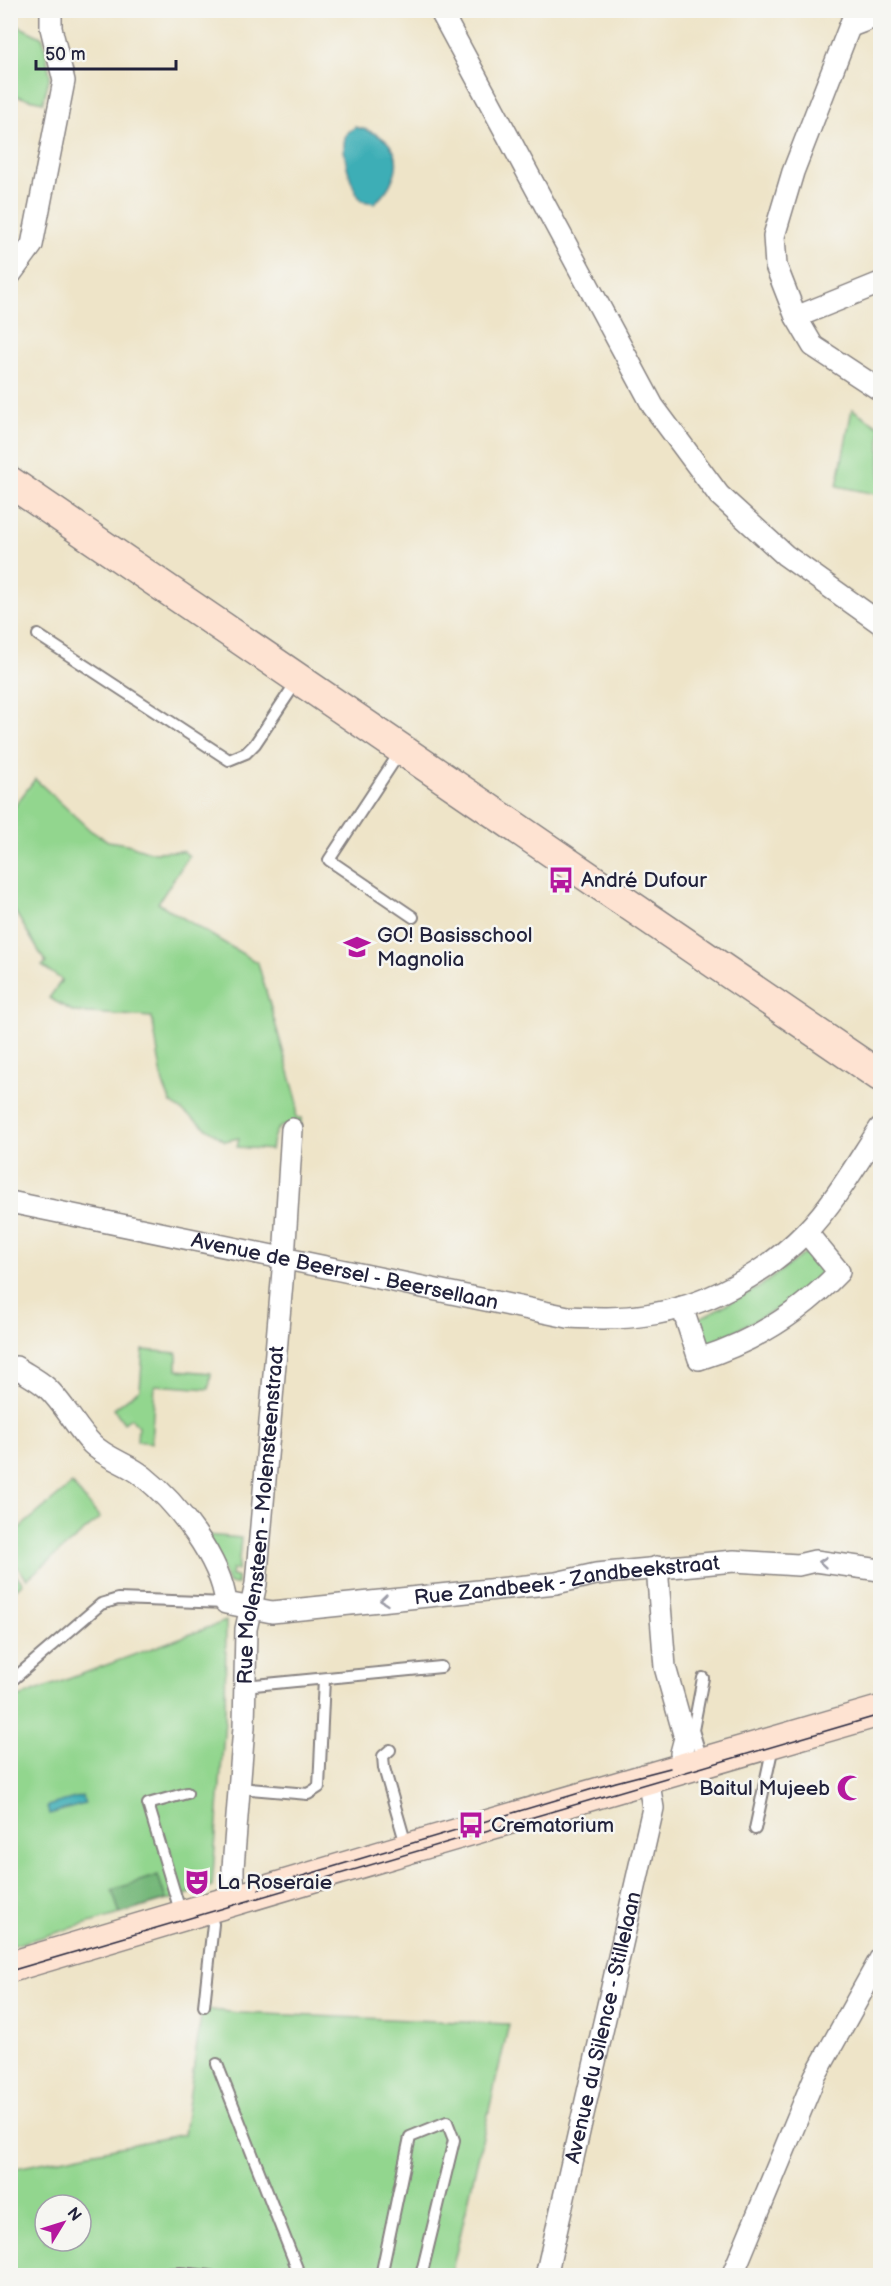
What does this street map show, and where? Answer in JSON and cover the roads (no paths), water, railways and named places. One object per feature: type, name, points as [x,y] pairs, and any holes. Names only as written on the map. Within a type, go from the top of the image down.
[{"type":"main road","points":[[10,482],[880,1076]]},
{"type":"main road","points":[[10,1967],[648,1778],[693,1761],[773,1743],[880,1711]]},
{"type":"street","points":[[10,275],[32,245],[64,81],[51,28],[51,10]]},
{"type":"street","points":[[440,10],[652,406],[725,500],[785,555],[880,623]]},
{"type":"street","points":[[880,12],[853,18],[793,172],[774,236],[776,266],[796,317],[813,346],[880,390]]},
{"type":"street","points":[[796,317],[880,283]]},
{"type":"street","name":"Avenue de Beersel - Beersellaan","points":[[10,1202],[568,1317],[646,1316],[682,1307],[736,1286],[763,1269],[806,1232],[828,1206],[880,1128]]},
{"type":"street","name":"Rue Molensteen - Molensteenstraat","points":[[238,1900],[233,1882],[245,1686],[246,1629],[256,1584],[284,1259],[292,1129]]},
{"type":"street","points":[[682,1307],[699,1359],[717,1353],[780,1323],[814,1298],[839,1272],[806,1232]]},
{"type":"street","points":[[16,1367],[47,1388],[91,1444],[103,1454],[141,1474],[160,1491],[211,1556],[225,1588],[226,1603]]},
{"type":"street","name":"Rue Zandbeek - Zandbeekstraat","points":[[226,1603],[272,1612],[556,1583],[596,1574],[657,1567],[734,1561],[798,1564],[815,1561],[880,1570]]},
{"type":"street","points":[[657,1567],[665,1667],[685,1738],[681,1753],[693,1761]]},
{"type":"street","name":"Avenue du Silence - Stillelaan","points":[[546,2276],[653,1808],[648,1778]]},
{"type":"street","points":[[732,2276],[815,2076],[880,1959]]},
{"type":"lane","points":[[38,635],[229,760],[246,753],[255,744],[298,678]]},
{"type":"lane","points":[[402,749],[330,860],[413,917]]},
{"type":"lane","points":[[10,1682],[101,1604],[118,1599],[226,1603]]},
{"type":"lane","points":[[245,1686],[441,1667]]},
{"type":"lane","points":[[693,1761],[693,1730],[703,1678]]},
{"type":"lane","points":[[239,1788],[308,1794],[319,1786],[324,1679]]},
{"type":"lane","points":[[755,1829],[773,1743]]},
{"type":"lane","points":[[390,1750],[383,1756],[384,1768],[407,1849]]},
{"type":"lane","points":[[187,1792],[148,1804],[195,1913],[213,1924],[204,2006]]},
{"type":"lane","points":[[217,2064],[300,2276]]},
{"type":"lane","points":[[381,2276],[410,2137],[447,2122],[454,2140],[421,2276]]},
{"type":"lane","points":[[134,2276],[180,2273],[212,2276]]},
{"type":"water","points":[[355,127],[370,131],[380,137],[389,144],[395,155],[396,170],[393,178],[385,192],[374,203],[362,201],[354,188],[347,168],[345,139],[347,133]]},
{"type":"water","points":[[82,1796],[85,1804],[49,1814],[47,1806]]},
{"type":"tram line","points":[[10,1971],[880,1715]]},
{"type":"tram line","points":[[259,1889],[616,1782],[670,1768]]},
{"type":"place","name":"André Dufour","points":[[561,880]]},
{"type":"place","name":"GO! Basisschool Magnolia","points":[[357,947]]},
{"type":"place","name":"Baitul Mujeeb","points":[[850,1788]]},
{"type":"place","name":"Crematorium","points":[[471,1825]]},
{"type":"place","name":"La Roseraie","points":[[197,1882]]}]
